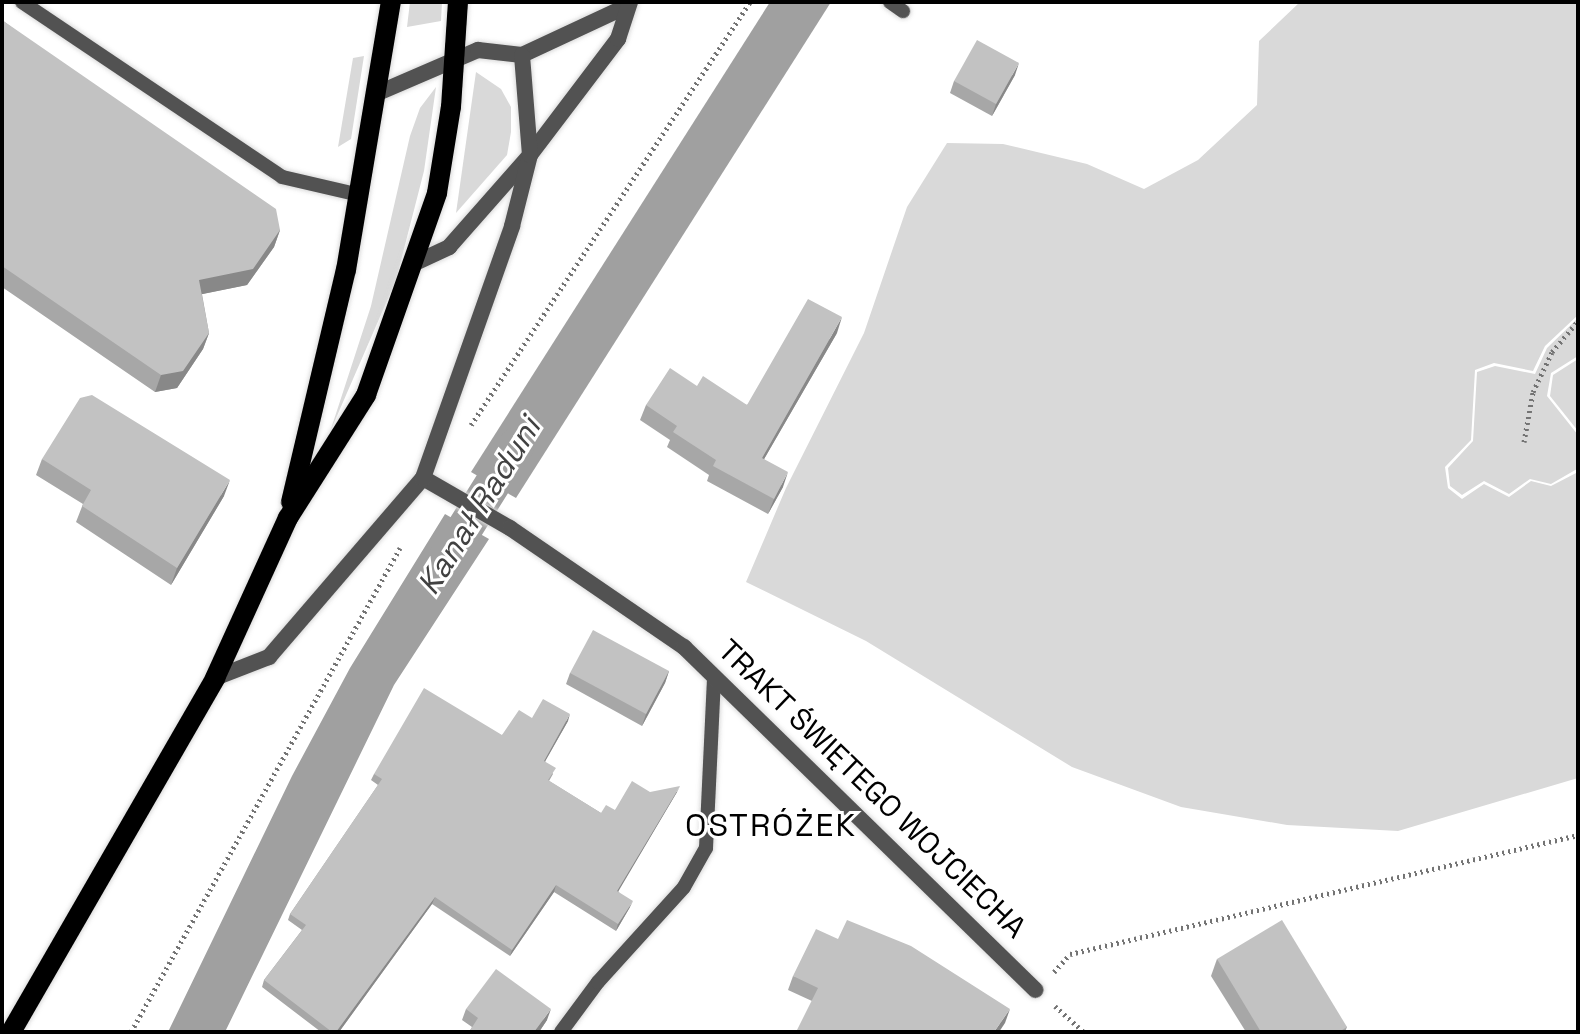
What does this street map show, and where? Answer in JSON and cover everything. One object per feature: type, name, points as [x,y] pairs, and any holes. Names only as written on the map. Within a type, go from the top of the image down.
[{"type":"main road","points":[[288,518],[360,195],[391,2]]},
{"type":"main road","points":[[11,1032],[215,678],[288,518],[366,395],[415,263],[437,193],[458,2]]},
{"type":"street","points":[[378,93],[478,50],[522,55],[628,4]]},
{"type":"street","points":[[415,263],[449,247],[530,155],[618,39],[628,4]]},
{"type":"street","points":[[215,678],[269,657],[423,478],[512,226],[530,155],[522,55]]},
{"type":"street","name":"TRAKT ŚWIĘTEGO WOJCIECHA","points":[[423,478],[510,528],[684,647],[1036,990]]},
{"type":"lane","points":[[22,2],[282,177],[360,195]]},
{"type":"lane","points":[[890,2],[903,11]]},
{"type":"lane","points":[[561,1032],[598,982],[684,887],[706,848],[714,678]]},
{"type":"path","points":[[469,428],[750,2]]},
{"type":"path","points":[[1524,442],[1533,392],[1552,352],[1578,321]]},
{"type":"path","points":[[131,1032],[355,620],[403,542]]},
{"type":"path","points":[[1084,1032],[1036,990],[1070,954],[1578,835]]},
{"type":"shaded area","points":[[410,2],[442,2],[441,21],[407,27]]},
{"type":"shaded area","points":[[770,2],[831,2],[516,498],[471,472]]},
{"type":"shaded area","points":[[1300,2],[1578,2],[1578,315],[1545,346],[1533,371],[1494,363],[1475,370],[1471,440],[1445,467],[1448,488],[1462,499],[1484,484],[1509,497],[1531,481],[1551,486],[1578,472],[1578,778],[1398,831],[1287,825],[1181,807],[1072,767],[866,641],[746,582],[786,488],[864,333],[907,207],[947,143],[1003,144],[1087,164],[1144,189],[1198,160],[1257,105],[1259,41]]},
{"type":"shaded area","points":[[364,56],[351,139],[338,147],[353,58]]},
{"type":"shaded area","points":[[476,72],[501,89],[511,107],[511,132],[507,155],[456,213]]},
{"type":"shaded area","points":[[436,87],[424,171],[396,280],[330,432],[371,306],[410,136],[420,108]]},
{"type":"shaded area","points":[[1578,318],[1578,356],[1551,373],[1547,396],[1578,435],[1577,469],[1551,484],[1530,479],[1509,494],[1484,481],[1462,495],[1450,486],[1448,468],[1473,441],[1477,372],[1495,366],[1535,374],[1547,348]]},
{"type":"shaded area","points":[[1578,359],[1578,431],[1550,396],[1553,375]]},
{"type":"shaded area","points":[[445,514],[489,539],[394,685],[225,1032],[168,1032],[292,776],[350,668]]},
{"type":"building","points":[[2,20],[276,209],[280,230],[253,269],[199,280],[209,333],[183,371],[161,375],[2,266]]},
{"type":"building","points":[[977,40],[1019,63],[996,104],[954,81]]},
{"type":"building","points":[[808,299],[842,317],[762,458],[788,472],[774,499],[713,466],[716,460],[673,432],[677,426],[646,405],[670,368],[697,386],[703,376],[747,405]]},
{"type":"building","points":[[92,395],[230,480],[177,568],[82,506],[91,490],[42,459],[80,398]]},
{"type":"building","points":[[593,630],[669,671],[646,714],[570,673]]},
{"type":"building","points":[[424,688],[502,735],[519,710],[532,718],[543,699],[570,714],[544,761],[556,768],[548,780],[601,813],[606,805],[615,810],[632,781],[650,792],[680,786],[617,891],[633,901],[618,924],[556,885],[512,950],[435,897],[336,1032],[332,1032],[264,980],[306,925],[290,914],[382,779],[374,774]]},
{"type":"building","points":[[847,920],[911,946],[1010,1009],[994,1032],[796,1032],[818,988],[793,976],[816,929],[838,939]]},
{"type":"building","points":[[1282,920],[1347,1027],[1339,1032],[1261,1032],[1217,959]]},
{"type":"building","points":[[496,969],[551,1009],[534,1032],[469,1032],[478,1018],[466,1009]]},
{"type":"waterway","name":"Kanał Raduni","points":[[440,568],[517,445]]},
{"type":"district","name":"OSTRÓŻEK","points":[[771,825]]}]
